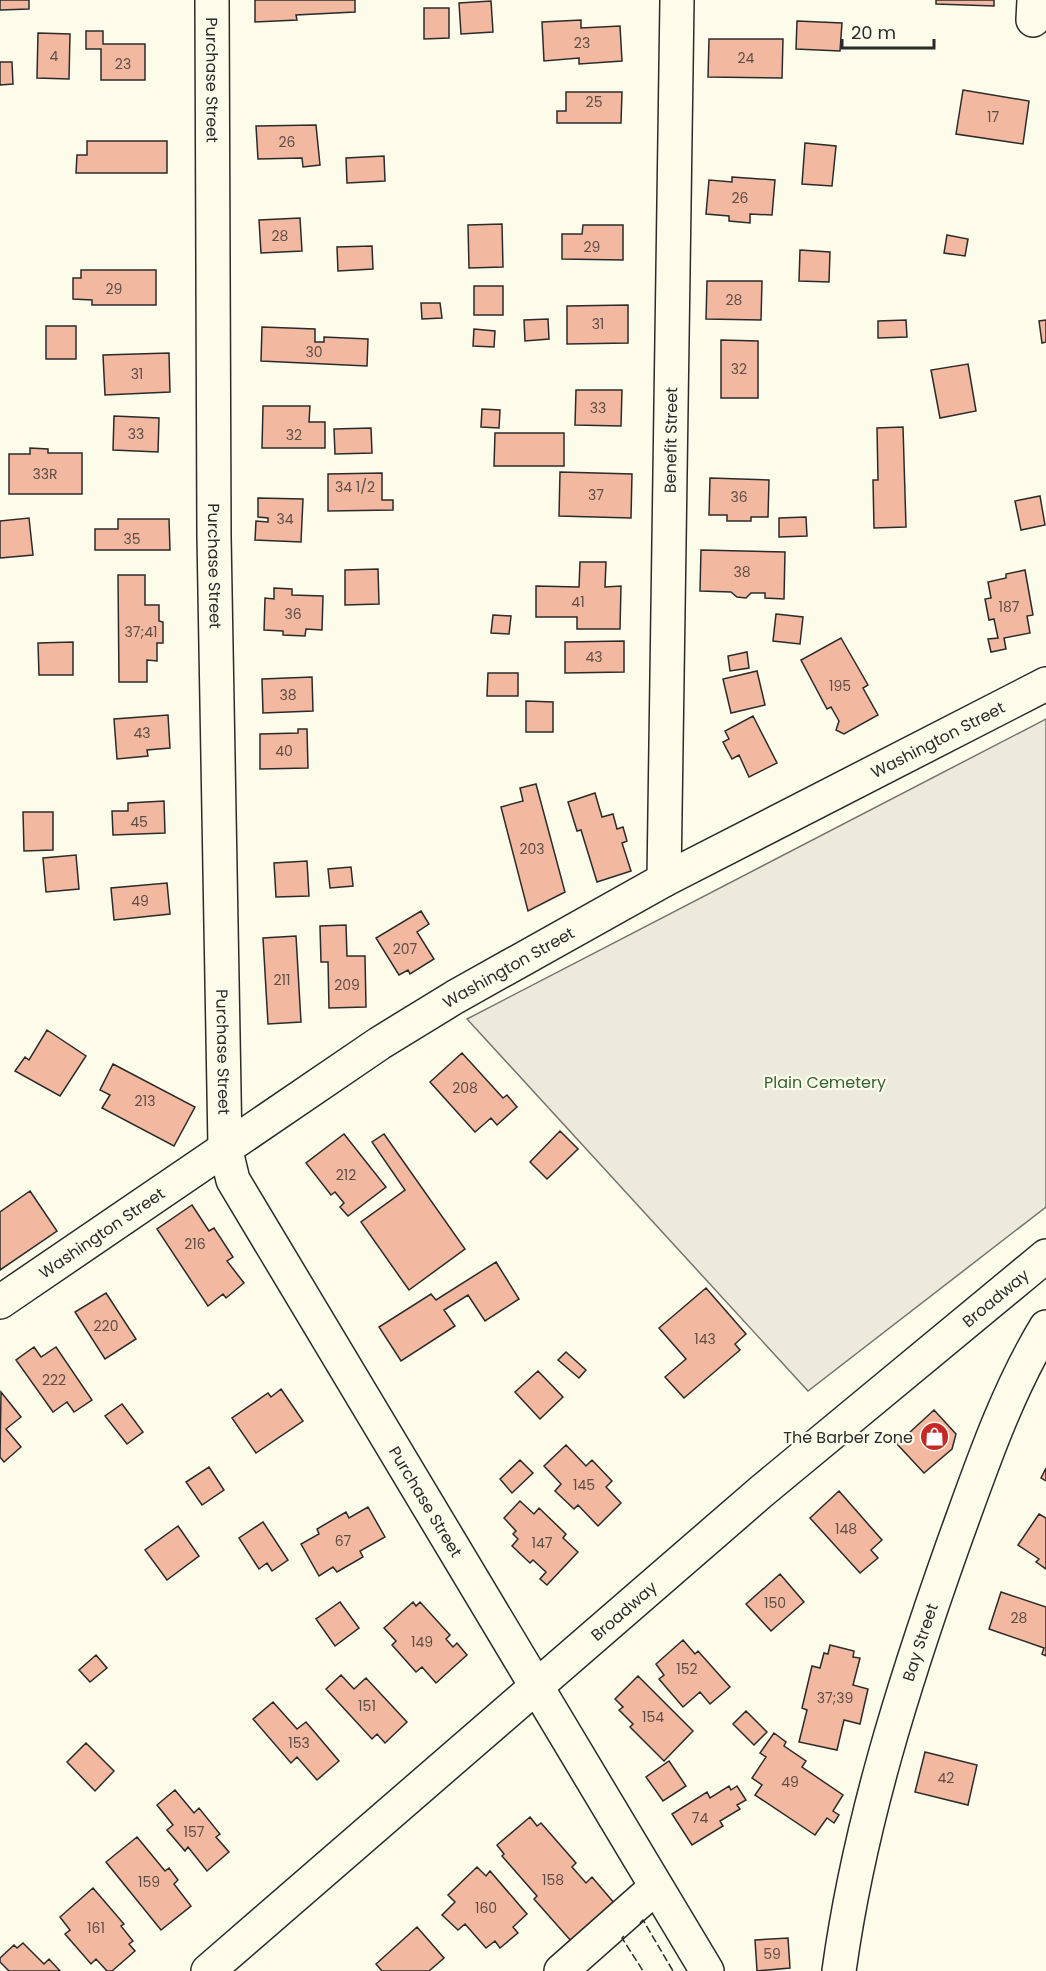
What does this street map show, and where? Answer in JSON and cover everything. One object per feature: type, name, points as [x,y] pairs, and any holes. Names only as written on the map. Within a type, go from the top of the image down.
[{"type":"street","name":"Purchase Street","points":[[212,0],[214,524],[225,1147],[233,1180],[707,1971]]},
{"type":"street","name":"Benefit Street","points":[[664,880],[677,0]]},
{"type":"street","name":"Washington Street","points":[[0,1302],[225,1147],[416,1020],[664,880],[1046,684]]},
{"type":"street","name":"Broadway","points":[[208,1971],[762,1491],[1046,1256]]},
{"type":"street","name":"Bay Street","points":[[839,1971],[864,1844],[914,1661],[995,1431],[1046,1327]]},
{"type":"street","points":[[561,1971],[656,1887]]},
{"type":"green space","name":"Plain Cemetery","points":[[1046,719],[1046,1207],[808,1391],[467,1019]]},
{"type":"building","points":[[0,0],[29,0],[29,9],[0,10]]},
{"type":"building","points":[[255,0],[355,0],[355,12],[296,15],[297,20],[255,22]]},
{"type":"building","points":[[936,0],[994,0],[994,6],[936,4]]},
{"type":"building","points":[[491,1],[493,32],[461,34],[459,3]]},
{"type":"building","points":[[424,8],[449,8],[449,38],[424,39]]},
{"type":"building","points":[[581,20],[581,28],[620,26],[622,61],[579,64],[579,58],[544,61],[542,22]]},
{"type":"building","points":[[797,21],[842,23],[840,51],[796,49]]},
{"type":"building","points":[[86,31],[103,31],[103,44],[145,44],[145,80],[101,80],[101,49],[86,49]]},
{"type":"building","points":[[38,33],[70,34],[69,79],[37,78]]},
{"type":"building","points":[[709,39],[783,39],[782,78],[708,77]]},
{"type":"building","points":[[0,62],[12,62],[13,84],[0,85]]},
{"type":"building","points":[[963,90],[1029,101],[1023,144],[956,134]]},
{"type":"building","points":[[566,92],[622,92],[621,123],[557,123],[557,111],[566,111]]},
{"type":"building","points":[[316,125],[320,165],[303,167],[302,158],[258,159],[256,126]]},
{"type":"building","points":[[87,141],[167,141],[167,173],[76,173],[77,155],[87,155]]},
{"type":"building","points":[[805,143],[836,146],[832,186],[802,184]]},
{"type":"building","points":[[384,156],[385,181],[347,183],[346,158]]},
{"type":"building","points":[[732,177],[775,180],[772,215],[750,214],[750,223],[729,221],[729,216],[706,214],[709,180],[732,182]]},
{"type":"building","points":[[300,218],[302,251],[261,253],[259,220]]},
{"type":"building","points":[[502,224],[503,267],[469,268],[468,225]]},
{"type":"building","points":[[583,225],[623,225],[623,260],[562,259],[562,234],[582,234]]},
{"type":"building","points":[[947,235],[968,239],[965,256],[944,253]]},
{"type":"building","points":[[372,246],[373,269],[338,271],[337,247]]},
{"type":"building","points":[[800,250],[830,252],[829,282],[799,281]]},
{"type":"building","points":[[81,270],[156,270],[156,305],[92,305],[92,300],[73,299],[73,278],[81,278]]},
{"type":"building","points":[[707,281],[762,281],[761,320],[706,319]]},
{"type":"building","points":[[474,286],[503,286],[503,315],[474,315]]},
{"type":"building","points":[[421,303],[440,303],[442,318],[422,319]]},
{"type":"building","points":[[628,305],[628,343],[567,344],[567,306]]},
{"type":"building","points":[[548,319],[549,339],[525,341],[524,320]]},
{"type":"building","points":[[906,320],[907,337],[878,338],[878,321]]},
{"type":"building","points":[[1046,320],[1046,342],[1042,343],[1039,321]]},
{"type":"building","points":[[46,326],[76,326],[76,359],[46,359]]},
{"type":"building","points":[[262,327],[315,329],[315,342],[324,342],[324,337],[368,339],[367,366],[261,361]]},
{"type":"building","points":[[474,329],[495,331],[494,347],[473,346]]},
{"type":"building","points":[[721,340],[758,341],[758,398],[721,398]]},
{"type":"building","points":[[169,353],[170,392],[105,395],[103,355]]},
{"type":"building","points":[[968,364],[976,411],[940,418],[931,370]]},
{"type":"building","points":[[576,390],[622,390],[621,426],[575,425]]},
{"type":"building","points":[[263,406],[310,406],[309,422],[325,422],[325,448],[262,448]]},
{"type":"building","points":[[482,409],[500,410],[499,428],[481,427]]},
{"type":"building","points":[[114,416],[159,418],[158,452],[113,450]]},
{"type":"building","points":[[903,427],[906,527],[874,528],[873,480],[878,480],[877,428]]},
{"type":"building","points":[[371,428],[372,453],[335,454],[334,429]]},
{"type":"building","points":[[495,433],[564,433],[564,466],[494,466]]},
{"type":"building","points":[[30,448],[48,449],[48,453],[82,453],[82,494],[9,494],[9,454],[30,454]]},
{"type":"building","points":[[560,472],[632,474],[631,518],[559,516]]},
{"type":"building","points":[[382,473],[382,500],[393,500],[393,510],[328,511],[328,474]]},
{"type":"building","points":[[710,478],[769,480],[768,517],[751,517],[751,521],[727,521],[727,515],[709,515]]},
{"type":"building","points":[[1040,496],[1045,525],[1021,530],[1015,501]]},
{"type":"building","points":[[258,498],[303,499],[301,542],[255,540],[256,521],[268,522],[268,518],[258,517]]},
{"type":"building","points":[[806,517],[807,536],[779,537],[779,518]]},
{"type":"building","points":[[29,518],[33,555],[0,558],[0,521]]},
{"type":"building","points":[[118,519],[169,519],[170,550],[95,550],[95,529],[118,529]]},
{"type":"building","points":[[701,550],[785,552],[784,599],[765,598],[765,593],[751,593],[746,598],[737,597],[731,592],[700,591]]},
{"type":"building","points":[[580,562],[606,562],[605,587],[621,586],[620,629],[577,629],[577,617],[536,617],[536,586],[579,587]]},
{"type":"building","points":[[378,569],[379,604],[345,605],[345,570]]},
{"type":"building","points":[[1025,570],[1033,615],[1027,616],[1030,633],[1004,638],[1006,649],[991,652],[988,639],[998,638],[994,619],[989,620],[985,599],[991,598],[988,582],[1006,578],[1006,574]]},
{"type":"building","points":[[118,575],[145,575],[145,605],[159,605],[159,621],[163,622],[163,643],[157,643],[157,661],[147,660],[147,682],[119,682]]},
{"type":"building","points":[[274,588],[292,589],[292,595],[323,596],[322,630],[306,629],[305,636],[283,635],[283,631],[264,630],[265,598],[274,599]]},
{"type":"building","points":[[776,614],[803,617],[800,644],[773,641]]},
{"type":"building","points":[[493,615],[511,616],[509,634],[491,633]]},
{"type":"building","points":[[841,638],[868,685],[863,688],[878,715],[844,734],[836,730],[839,721],[831,707],[827,709],[801,660]]},
{"type":"building","points":[[624,641],[624,672],[565,673],[565,642]]},
{"type":"building","points":[[73,642],[73,675],[39,675],[38,643]]},
{"type":"building","points":[[747,652],[749,668],[730,671],[728,656]]},
{"type":"building","points":[[757,671],[765,705],[731,713],[723,679]]},
{"type":"building","points":[[488,673],[518,673],[518,696],[487,696]]},
{"type":"building","points":[[312,677],[313,711],[263,713],[262,679]]},
{"type":"building","points":[[526,701],[553,702],[553,732],[526,732]]},
{"type":"building","points":[[168,715],[170,748],[147,750],[148,756],[117,759],[114,719]]},
{"type":"building","points":[[753,716],[777,763],[749,777],[739,755],[732,759],[723,742],[729,739],[725,731]]},
{"type":"building","points":[[298,729],[307,729],[308,768],[260,769],[260,734],[298,733]]},
{"type":"building","points":[[536,784],[565,892],[528,911],[501,807],[523,801],[520,788]]},
{"type":"building","points":[[595,793],[602,817],[613,814],[617,829],[623,827],[627,841],[622,843],[631,871],[597,882],[581,830],[577,831],[568,802]]},
{"type":"building","points":[[164,801],[165,833],[113,835],[112,811],[128,811],[128,803]]},
{"type":"building","points":[[23,812],[53,812],[53,850],[24,851]]},
{"type":"building","points":[[76,855],[79,889],[46,892],[43,858]]},
{"type":"building","points":[[307,861],[309,896],[276,897],[274,863]]},
{"type":"building","points":[[351,867],[353,886],[330,888],[328,869]]},
{"type":"building","points":[[167,883],[170,914],[114,920],[111,888]]},
{"type":"building","points":[[421,911],[429,924],[417,932],[434,959],[410,974],[408,970],[399,975],[376,938]]},
{"type":"building","points":[[346,925],[347,956],[365,956],[366,1007],[329,1008],[328,962],[321,962],[320,926]]},
{"type":"building","points":[[296,936],[301,1022],[268,1024],[263,938]]},
{"type":"building","points":[[47,1030],[86,1056],[60,1096],[15,1071],[25,1057],[29,1060]]},
{"type":"building","points":[[462,1053],[503,1098],[507,1095],[517,1107],[497,1125],[491,1118],[475,1132],[430,1082]]},
{"type":"building","points":[[113,1064],[195,1107],[174,1146],[102,1108],[110,1095],[100,1090]]},
{"type":"building","points":[[560,1131],[578,1149],[547,1179],[530,1162]]},
{"type":"building","points":[[344,1134],[386,1187],[348,1216],[340,1207],[344,1203],[335,1192],[331,1195],[306,1163]]},
{"type":"building","points":[[384,1134],[465,1249],[409,1290],[361,1222],[405,1190],[372,1142]]},
{"type":"building","points":[[30,1191],[57,1231],[0,1270],[0,1212]]},
{"type":"building","points":[[192,1205],[209,1231],[214,1228],[233,1257],[227,1261],[244,1283],[226,1298],[223,1294],[208,1306],[157,1229]]},
{"type":"building","points":[[496,1262],[519,1299],[485,1321],[468,1295],[444,1310],[455,1326],[401,1361],[379,1327],[431,1294],[436,1300]]},
{"type":"building","points":[[706,1288],[746,1334],[735,1344],[740,1350],[684,1398],[665,1377],[686,1359],[659,1328]]},
{"type":"building","points":[[106,1293],[136,1339],[105,1359],[75,1312]]},
{"type":"building","points":[[34,1347],[41,1357],[56,1347],[92,1400],[74,1412],[67,1402],[53,1412],[16,1360]]},
{"type":"building","points":[[566,1352],[586,1370],[579,1378],[558,1360]]},
{"type":"building","points":[[538,1371],[563,1397],[540,1419],[515,1392]]},
{"type":"building","points":[[281,1389],[303,1421],[256,1453],[232,1418],[268,1393],[271,1397]]},
{"type":"building","points":[[1,1392],[21,1417],[6,1429],[21,1447],[4,1462],[0,1457]]},
{"type":"building","points":[[122,1404],[143,1432],[127,1444],[105,1416]]},
{"type":"building","points":[[934,1410],[956,1434],[952,1449],[924,1473],[897,1444]]},
{"type":"building","points":[[566,1445],[586,1466],[592,1460],[612,1481],[606,1487],[621,1503],[598,1526],[578,1505],[574,1509],[555,1491],[561,1484],[544,1466]]},
{"type":"building","points":[[520,1460],[533,1473],[512,1493],[500,1479]]},
{"type":"building","points":[[209,1467],[224,1490],[202,1505],[186,1482]]},
{"type":"building","points":[[1046,1468],[1046,1481],[1041,1478]]},
{"type":"building","points":[[839,1491],[882,1540],[871,1550],[878,1558],[860,1573],[810,1518]]},
{"type":"building","points":[[520,1501],[534,1514],[539,1508],[566,1534],[563,1538],[578,1552],[547,1585],[540,1579],[546,1572],[533,1560],[530,1563],[512,1546],[518,1539],[513,1534],[516,1531],[504,1518]]},
{"type":"building","points":[[368,1507],[385,1537],[360,1551],[363,1557],[337,1572],[333,1567],[319,1576],[301,1544],[319,1534],[317,1529],[346,1512],[349,1518]]},
{"type":"building","points":[[1039,1514],[1046,1518],[1046,1569],[1036,1562],[1039,1559],[1018,1545]]},
{"type":"building","points":[[263,1522],[288,1560],[272,1571],[267,1563],[259,1569],[239,1538]]},
{"type":"building","points":[[178,1526],[199,1556],[167,1580],[145,1550]]},
{"type":"building","points":[[780,1574],[804,1602],[771,1631],[746,1604]]},
{"type":"building","points":[[1001,1592],[1046,1607],[1046,1656],[1042,1654],[1044,1648],[989,1629]]},
{"type":"building","points":[[340,1602],[359,1628],[335,1646],[316,1619]]},
{"type":"building","points":[[413,1602],[416,1606],[420,1602],[450,1635],[446,1639],[453,1647],[457,1643],[467,1655],[436,1683],[422,1667],[416,1672],[392,1645],[396,1641],[384,1628]]},
{"type":"building","points":[[683,1640],[695,1654],[698,1651],[730,1687],[710,1704],[700,1692],[683,1707],[659,1679],[664,1675],[656,1664]]},
{"type":"building","points":[[830,1645],[854,1651],[853,1657],[860,1658],[853,1685],[868,1689],[860,1724],[844,1720],[837,1750],[799,1742],[807,1710],[802,1708],[812,1666],[820,1668],[824,1653],[828,1654]]},
{"type":"building","points":[[96,1655],[107,1668],[90,1682],[79,1670]]},
{"type":"building","points":[[341,1675],[354,1689],[366,1678],[407,1722],[385,1743],[377,1734],[372,1739],[326,1689]]},
{"type":"building","points":[[638,1676],[693,1731],[664,1761],[630,1727],[633,1724],[619,1710],[623,1707],[615,1699]]},
{"type":"building","points":[[273,1702],[297,1729],[306,1722],[339,1761],[317,1780],[297,1757],[291,1763],[253,1719]]},
{"type":"building","points":[[746,1711],[767,1732],[754,1745],[733,1724]]},
{"type":"building","points":[[774,1733],[786,1742],[784,1746],[806,1761],[802,1767],[843,1795],[833,1811],[839,1815],[834,1823],[827,1818],[815,1835],[755,1795],[762,1785],[752,1778],[766,1757],[760,1753]]},
{"type":"building","points":[[86,1743],[114,1771],[95,1791],[67,1762]]},
{"type":"building","points":[[925,1752],[977,1765],[968,1805],[915,1792]]},
{"type":"building","points":[[669,1761],[686,1786],[663,1801],[646,1777]]},
{"type":"building","points":[[729,1786],[731,1790],[737,1786],[746,1800],[737,1805],[740,1809],[720,1821],[723,1826],[692,1845],[672,1814],[707,1792],[710,1798]]},
{"type":"building","points":[[175,1790],[194,1813],[199,1808],[220,1834],[216,1837],[229,1852],[207,1871],[188,1847],[185,1851],[167,1830],[173,1825],[157,1805]]},
{"type":"building","points":[[530,1817],[537,1826],[541,1823],[576,1863],[572,1867],[586,1883],[592,1877],[615,1904],[572,1942],[534,1899],[537,1896],[502,1856],[504,1854],[497,1845]]},
{"type":"building","points":[[137,1837],[165,1871],[169,1868],[178,1880],[174,1884],[191,1906],[161,1930],[106,1862]]},
{"type":"building","points":[[477,1867],[486,1876],[490,1871],[527,1914],[513,1927],[518,1933],[500,1948],[495,1941],[486,1948],[465,1924],[458,1930],[442,1915],[455,1902],[448,1895]]},
{"type":"building","points":[[93,1888],[124,1924],[121,1926],[133,1941],[129,1944],[135,1951],[112,1971],[107,1971],[96,1959],[91,1964],[65,1934],[70,1930],[60,1917]]},
{"type":"building","points":[[417,1927],[444,1958],[429,1971],[382,1971],[376,1964]]},
{"type":"building","points":[[788,1938],[790,1968],[757,1971],[755,1940]]},
{"type":"building","points":[[23,1943],[44,1964],[49,1959],[60,1971],[9,1971],[0,1962],[0,1958],[14,1945],[17,1948]]},
{"type":"fence","points":[[640,1923],[643,1920],[673,1971]]},
{"type":"fence","points":[[624,1936],[622,1938],[643,1971]]},
{"type":"place","name":"The Barber Zone","points":[[934,1437]]}]
